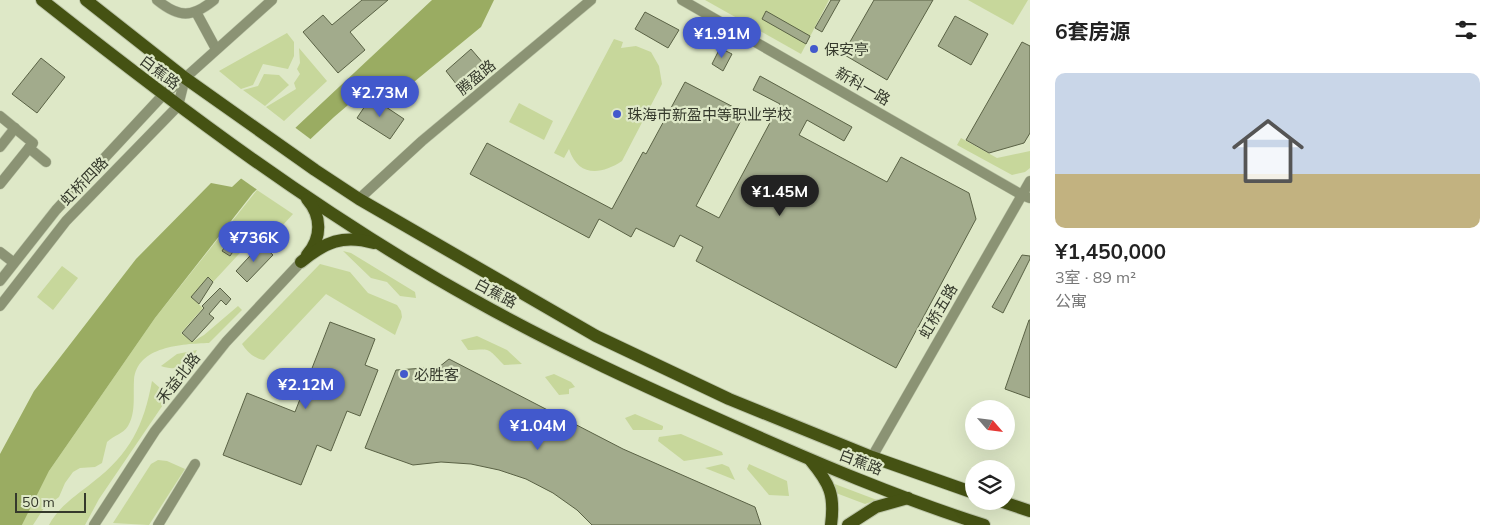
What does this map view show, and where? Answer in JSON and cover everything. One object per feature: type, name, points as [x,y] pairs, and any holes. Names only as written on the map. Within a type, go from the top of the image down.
[{"type":"main road","name":"白蕉路","points":[[42,0],[178,106],[300,192],[475,301],[600,365],[811,461],[984,525]]},
{"type":"main road","name":"白蕉路","points":[[86,0],[185,78],[264,135],[359,199],[596,336],[728,399],[872,457],[965,490]]},
{"type":"main road","points":[[300,192],[312,204],[319,223],[315,243],[301,262]]},
{"type":"main road","points":[[301,262],[323,246],[345,238],[360,239],[388,248]]},
{"type":"main road","points":[[811,461],[830,487],[834,506],[831,525]]},
{"type":"main road","points":[[848,525],[876,507],[908,498]]},
{"type":"main road","points":[[1015,506],[1030,511]]},
{"type":"street","points":[[157,0],[176,13],[196,12],[214,0]]},
{"type":"street","name":"虹桥四路","points":[[0,281],[13,262],[56,210],[163,94],[185,78],[216,48],[272,0]]},
{"type":"street","name":"腾盈路","points":[[359,199],[422,141],[592,0]]},
{"type":"street","name":"新科一路","points":[[682,0],[1026,196]]},
{"type":"street","points":[[196,12],[216,48]]},
{"type":"street","points":[[178,106],[185,78]]},
{"type":"street","name":"虹桥四路","points":[[0,306],[25,271],[66,221],[178,106]]},
{"type":"street","points":[[0,184],[33,143],[1,119]]},
{"type":"street","points":[[0,147],[15,128]]},
{"type":"street","points":[[29,148],[46,162]]},
{"type":"street","name":"虹桥五路","points":[[872,457],[1026,196],[1030,180]]},
{"type":"street","points":[[0,252],[13,262]]},
{"type":"street","name":"禾益北路","points":[[94,525],[155,430],[226,342],[301,262]]},
{"type":"street","points":[[158,525],[195,464]]},
{"type":"shaded area","points":[[432,0],[494,0],[481,27],[409,86],[391,81],[375,82],[334,117],[253,193],[155,318],[49,471],[22,525],[0,525],[0,454],[34,391],[136,259],[211,183],[232,187]]},
{"type":"shaded area","points":[[705,0],[829,0],[801,54]]},
{"type":"shaded area","points":[[968,0],[1028,0],[1013,25]]},
{"type":"shaded area","points":[[287,33],[294,42],[294,56],[288,69],[263,64],[253,85],[241,89],[219,71]]},
{"type":"shaded area","points":[[614,39],[623,42],[621,48],[636,46],[651,52],[659,66],[662,84],[622,161],[606,169],[591,171],[578,165],[569,149],[564,158],[554,153]]},
{"type":"shaded area","points":[[299,48],[327,81],[284,121],[266,107],[296,89],[294,83],[300,74],[297,69],[300,63]]},
{"type":"shaded area","points":[[264,74],[279,75],[289,85],[265,106],[243,90],[258,86]]},
{"type":"shaded area","points":[[519,103],[553,121],[544,140],[509,122]]},
{"type":"shaded area","points":[[961,138],[997,158],[1030,151],[1030,168],[1025,172],[1012,175],[957,145]]},
{"type":"shaded area","points":[[257,190],[293,214],[272,237],[263,228],[213,282],[208,278],[192,298],[203,308],[181,333],[192,342],[204,335],[238,306],[242,310],[209,343],[186,344],[162,349],[143,360],[137,369],[134,380],[131,421],[124,431],[107,442],[102,463],[95,467],[80,468],[73,472],[65,483],[59,497],[44,508],[33,525],[22,525],[49,471],[155,318]]},
{"type":"shaded area","points":[[343,251],[351,253],[415,292],[416,298],[400,296],[387,282],[371,278]]},
{"type":"shaded area","points":[[320,264],[350,272],[368,293],[397,305],[402,317],[395,335],[326,294],[264,360],[252,355],[242,344]]},
{"type":"shaded area","points":[[62,266],[78,278],[53,310],[37,297]]},
{"type":"shaded area","points":[[477,336],[507,350],[522,364],[504,365],[488,350],[468,350],[461,340]]},
{"type":"shaded area","points":[[197,350],[191,360],[178,368],[161,366],[177,354]]},
{"type":"shaded area","points":[[554,374],[571,382],[575,387],[569,389],[569,394],[559,395],[545,377]]},
{"type":"shaded area","points":[[152,381],[169,396],[99,499],[85,525],[49,525],[63,506],[106,471],[126,449],[140,425]]},
{"type":"shaded area","points":[[635,414],[663,426],[662,430],[633,430],[625,418]]},
{"type":"shaded area","points":[[681,434],[722,452],[723,455],[684,461],[658,441],[659,437]]},
{"type":"shaded area","points":[[158,460],[167,461],[185,469],[149,525],[113,523],[151,464]]},
{"type":"shaded area","points":[[722,464],[729,467],[735,480],[705,468]]},
{"type":"shaded area","points":[[749,464],[787,481],[789,496],[769,495],[747,469]]},
{"type":"shaded area","points":[[832,483],[877,500],[865,504],[836,493]]},
{"type":"pier","points":[[293,126],[313,141],[259,191],[239,177]]},
{"type":"building","points":[[362,0],[388,0],[350,32],[365,50],[338,73],[303,32],[323,15],[332,25]]},
{"type":"building","points":[[831,0],[840,0],[822,32],[815,28]]},
{"type":"building","points":[[874,0],[933,0],[887,80],[843,54]]},
{"type":"building","points":[[766,11],[810,36],[806,44],[762,19]]},
{"type":"building","points":[[645,12],[679,30],[668,48],[635,29]]},
{"type":"building","points":[[955,16],[988,34],[971,65],[938,46]]},
{"type":"building","points":[[1022,42],[1030,46],[1030,133],[1024,143],[989,153],[966,140]]},
{"type":"building","points":[[720,48],[732,54],[723,71],[712,64]]},
{"type":"building","points":[[471,49],[483,63],[457,85],[446,71]]},
{"type":"building","points":[[41,58],[65,77],[37,113],[12,94]]},
{"type":"building","points":[[760,76],[852,127],[844,141],[807,120],[799,135],[887,182],[901,157],[969,193],[976,219],[896,368],[696,261],[703,247],[680,235],[674,247],[636,228],[631,237],[599,219],[589,238],[470,174],[487,143],[612,209],[643,152],[646,154],[685,82],[745,113],[696,206],[719,218],[780,104],[753,90]]},
{"type":"building","points":[[371,97],[404,119],[390,139],[357,118]]},
{"type":"building","points":[[238,227],[246,233],[230,256],[222,251]]},
{"type":"building","points":[[261,244],[273,255],[247,282],[236,271]]},
{"type":"building","points":[[1022,255],[1030,256],[1030,259],[1003,313],[992,307]]},
{"type":"building","points":[[208,277],[213,282],[199,304],[191,297]]},
{"type":"building","points":[[220,288],[231,299],[226,305],[221,300],[209,314],[214,318],[192,342],[182,333],[204,308],[202,306]]},
{"type":"building","points":[[1030,320],[1030,398],[1005,389]]},
{"type":"building","points":[[330,322],[375,339],[365,365],[378,370],[360,416],[347,411],[331,451],[317,445],[301,485],[223,455],[247,393],[295,412]]},
{"type":"building","points":[[449,359],[623,449],[755,507],[761,525],[592,525],[577,510],[553,493],[526,479],[499,470],[471,464],[441,462],[413,465],[365,448],[396,370],[439,367]]},
{"type":"place","name":"保安亭","points":[[814,49]]},
{"type":"place","name":"珠海市新盈中等职业学校","points":[[617,114]]},
{"type":"place","name":"必胜客","points":[[404,374]]}]
